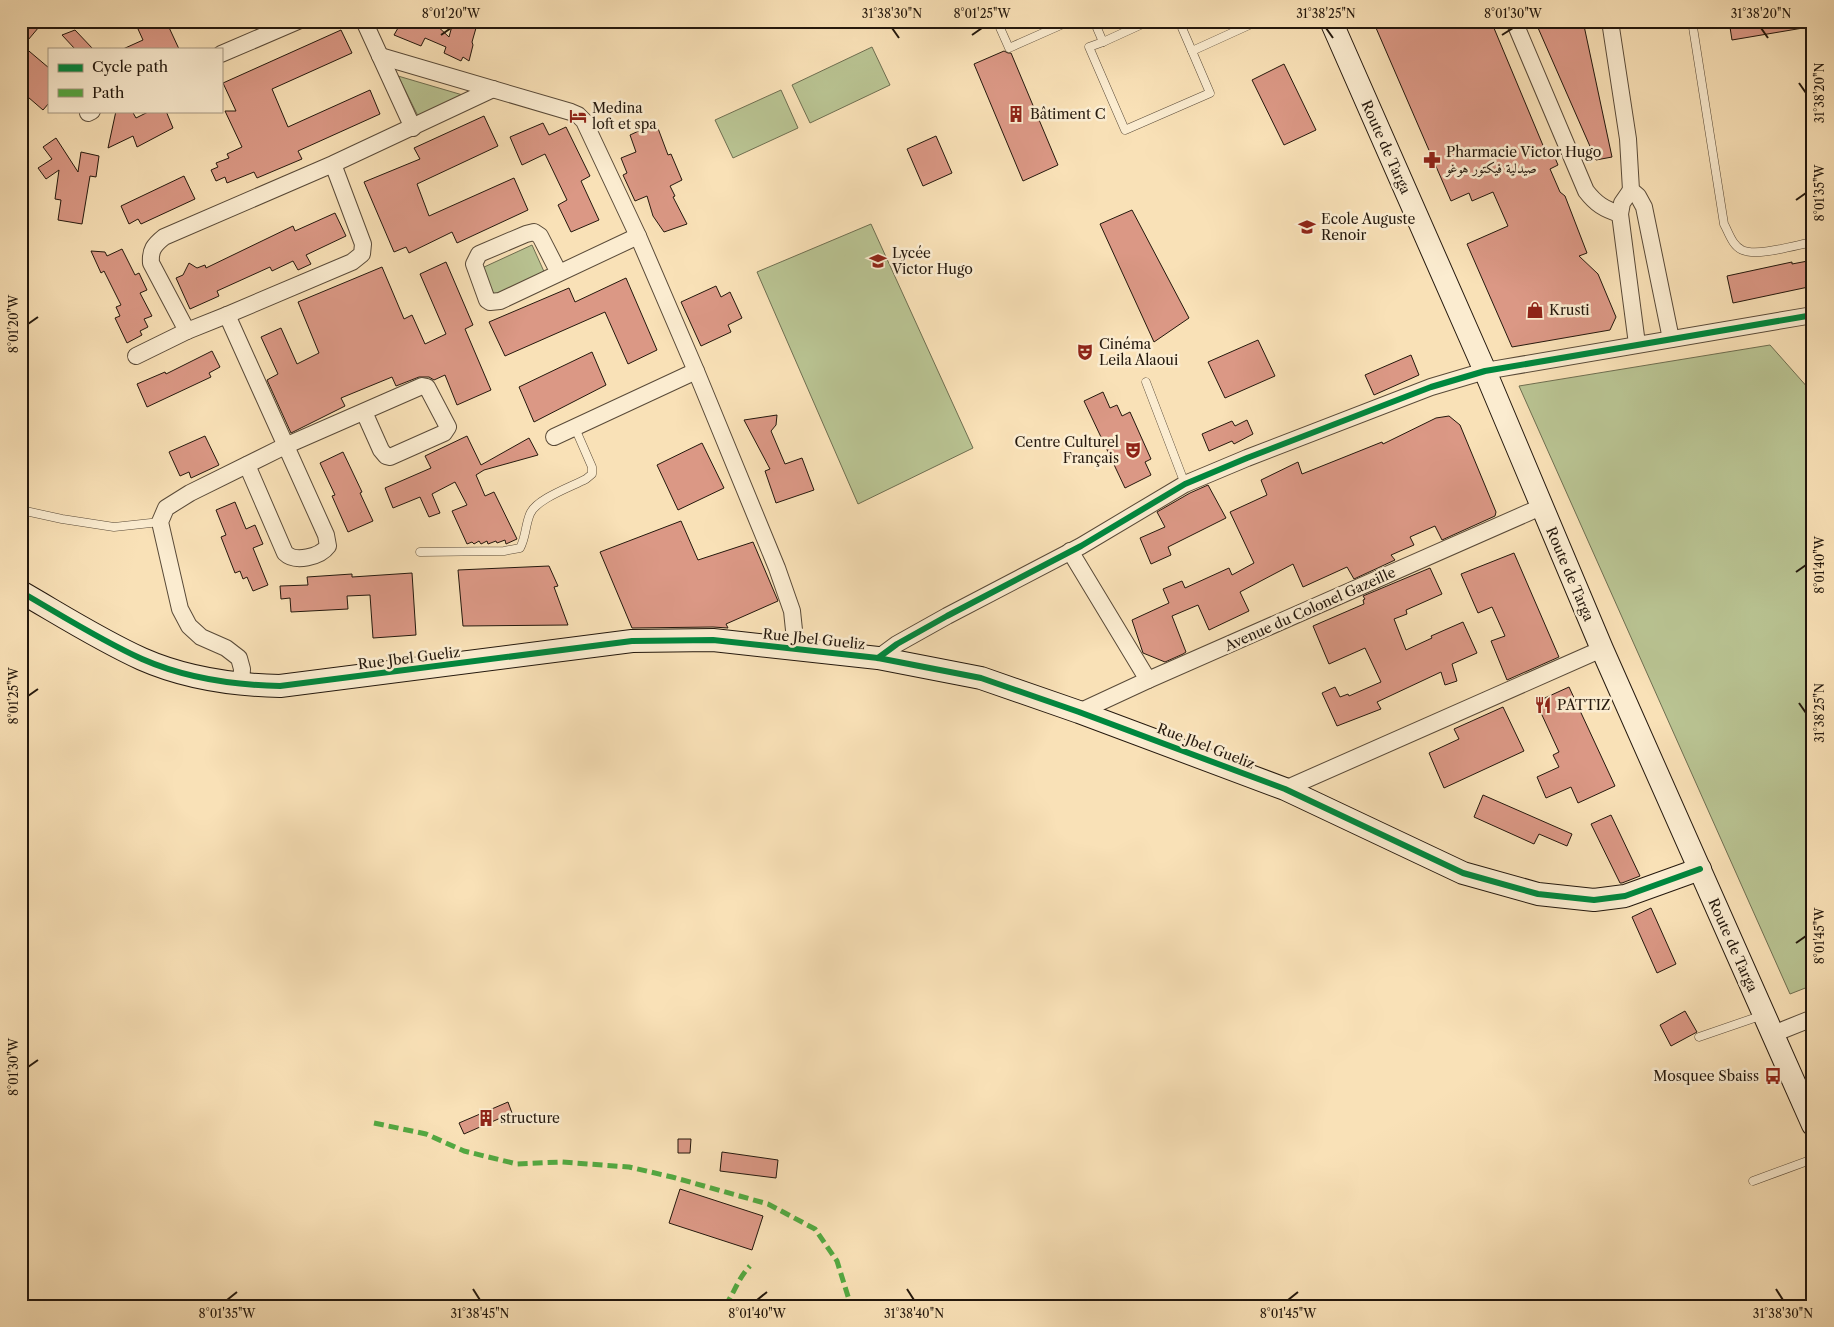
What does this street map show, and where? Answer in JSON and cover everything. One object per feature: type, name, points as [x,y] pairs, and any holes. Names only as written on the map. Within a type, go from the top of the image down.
[{"type":"street","points":[[222,54],[298,21]]},
{"type":"street","points":[[364,21],[413,128]]},
{"type":"street","name":"Route de Targa","points":[[1331,21],[1485,371],[1602,649],[1813,1125]]},
{"type":"street","points":[[1514,21],[1586,191],[1594,202],[1605,209],[1620,214]]},
{"type":"street","points":[[1610,21],[1628,139],[1631,190],[1622,203],[1620,214],[1636,344]]},
{"type":"street","points":[[380,56],[578,115],[588,130],[638,236],[696,371],[780,577],[792,611],[796,649]]},
{"type":"street","points":[[187,330],[151,262],[150,254],[156,243],[164,237],[413,128],[493,89]]},
{"type":"street","points":[[136,356],[187,330],[226,316],[352,262],[362,254],[363,244],[333,164]]},
{"type":"street","points":[[1631,190],[1638,196],[1644,207],[1670,339]]},
{"type":"street","points":[[559,274],[540,236],[534,232],[479,254],[474,264],[487,300],[490,302],[500,301],[559,274],[638,236]]},
{"type":"street","points":[[878,658],[898,644],[947,616],[1070,551],[1186,484],[1247,458],[1430,387],[1485,371],[1813,315]]},
{"type":"street","points":[[226,316],[328,541],[328,546],[324,551],[319,554],[295,559],[285,553],[247,465]]},
{"type":"street","points":[[554,437],[696,371]]},
{"type":"street","points":[[241,685],[242,669],[239,658],[226,648],[201,637],[189,626],[180,609],[160,522],[166,508],[190,493],[285,446],[422,386],[427,387],[448,427],[444,433],[390,457],[386,456],[382,450],[364,412]]},
{"type":"street","name":"Avenue du Colonel Gazeille","points":[[1080,712],[1148,680],[1541,507]]},
{"type":"street","points":[[1070,551],[1148,680]]},
{"type":"street","name":"Rue Jbel Gueliz","points":[[21,592],[72,622],[143,659],[189,674],[241,685],[280,686],[632,640],[713,640],[878,658],[981,678],[1080,712],[1285,789],[1463,872],[1538,894],[1594,900],[1625,896],[1700,869]]},
{"type":"street","points":[[1285,789],[1602,649]]},
{"type":"street","points":[[1769,1024],[1813,1018]]},
{"type":"lane","points":[[997,21],[1009,48],[1070,21]]},
{"type":"lane","points":[[1094,21],[1103,42]]},
{"type":"lane","points":[[1148,21],[1090,48],[1125,130],[1210,94],[1179,21]]},
{"type":"lane","points":[[1192,51],[1258,21]]},
{"type":"lane","points":[[1692,21],[1724,224],[1732,240],[1742,250],[1755,253],[1813,242]]},
{"type":"lane","points":[[1146,382],[1186,484]]},
{"type":"lane","points":[[420,552],[504,552],[520,548],[525,539],[528,517],[532,508],[540,502],[586,480],[592,474],[592,467],[575,428]]},
{"type":"lane","points":[[21,510],[114,527],[160,522]]},
{"type":"lane","points":[[1699,1038],[1769,1024]]},
{"type":"lane","points":[[1753,1181],[1813,1159]]},
{"type":"green space","points":[[872,47],[890,85],[810,123],[792,85]]},
{"type":"green space","points":[[398,76],[466,96],[420,120]]},
{"type":"green space","points":[[781,90],[798,128],[733,158],[715,120]]},
{"type":"green space","points":[[871,224],[973,448],[858,504],[757,272]]},
{"type":"green space","points":[[532,245],[546,276],[496,299],[482,268]]},
{"type":"green space","points":[[1770,345],[1813,396],[1813,985],[1790,994],[1519,386]]},
{"type":"building","points":[[21,21],[44,21],[23,46],[48,67],[48,104],[43,110],[21,91]]},
{"type":"building","points":[[156,21],[166,21],[179,48],[125,48],[143,40],[138,29]]},
{"type":"building","points":[[402,21],[432,21],[449,37],[452,26],[456,27],[457,21],[478,21],[469,61],[463,57],[461,61],[444,53],[446,47],[425,38],[421,46],[394,35]]},
{"type":"building","points":[[1373,21],[1491,21],[1547,155],[1553,153],[1558,165],[1550,169],[1560,192],[1565,196],[1587,253],[1579,256],[1598,274],[1616,317],[1610,330],[1512,347],[1467,244],[1508,226],[1493,192],[1472,201],[1469,193],[1451,201]]},
{"type":"building","points":[[1535,21],[1583,21],[1612,157],[1596,160]]},
{"type":"building","points":[[1729,21],[1803,21],[1803,28],[1732,40]]},
{"type":"building","points":[[75,30],[92,48],[74,48],[62,35]]},
{"type":"building","points":[[341,30],[352,53],[272,89],[288,127],[370,90],[380,114],[298,151],[302,159],[257,178],[254,172],[227,183],[225,177],[216,181],[211,170],[218,167],[216,163],[229,158],[227,154],[242,147],[225,111],[236,111],[223,83]]},
{"type":"building","name":"Bâtiment C","points":[[1004,51],[1011,53],[1058,165],[1023,181],[974,64]]},
{"type":"building","points":[[1284,64],[1316,130],[1284,145],[1252,80]]},
{"type":"building","points":[[116,112],[133,112],[136,118],[148,112],[166,112],[173,128],[137,147],[133,136],[108,148]]},
{"type":"building","points":[[484,116],[498,146],[417,184],[429,216],[514,178],[528,210],[457,243],[452,232],[409,253],[406,247],[394,252],[364,182],[420,159],[414,148]]},
{"type":"building","points":[[543,123],[549,135],[566,127],[590,176],[581,181],[599,220],[571,232],[558,205],[567,200],[545,154],[522,165],[510,137]]},
{"type":"building","points":[[656,123],[668,155],[671,154],[682,180],[670,186],[675,196],[673,197],[687,224],[664,232],[653,216],[647,196],[635,201],[623,175],[627,173],[621,158],[636,152],[630,135]]},
{"type":"building","points":[[936,136],[952,173],[923,186],[907,149]]},
{"type":"building","points":[[56,138],[78,172],[81,152],[99,156],[96,177],[90,176],[82,224],[58,220],[61,200],[55,199],[59,170],[46,179],[38,168],[52,159],[43,147]]},
{"type":"building","points":[[184,176],[195,199],[141,224],[138,219],[129,224],[121,206]]},
{"type":"building","points":[[1132,210],[1189,318],[1154,342],[1100,224]]},
{"type":"building","points":[[335,213],[346,236],[306,255],[311,264],[298,270],[293,261],[272,271],[270,267],[217,291],[219,296],[190,309],[176,278],[183,275],[189,263],[197,268],[205,265],[206,268],[293,226],[295,231]]},
{"type":"building","points":[[122,249],[135,275],[139,273],[147,290],[140,293],[152,316],[144,319],[148,327],[140,331],[142,335],[127,343],[115,318],[120,316],[116,307],[121,305],[104,271],[101,273],[91,251],[105,252],[107,256]]},
{"type":"building","points":[[1813,260],[1813,286],[1733,303],[1727,276],[1792,262],[1792,264]]},
{"type":"building","points":[[446,262],[473,325],[465,329],[491,390],[457,405],[445,375],[434,380],[429,377],[419,377],[396,386],[392,377],[341,398],[345,406],[291,433],[267,380],[278,374],[261,337],[281,328],[297,364],[319,353],[298,302],[382,267],[404,319],[412,315],[425,344],[446,334],[420,274]]},
{"type":"building","points":[[626,278],[657,350],[628,364],[605,312],[505,356],[489,322],[569,288],[575,302]]},
{"type":"building","points":[[716,286],[721,297],[730,292],[742,318],[728,325],[731,332],[701,346],[681,302]]},
{"type":"building","points":[[1258,340],[1275,376],[1225,398],[1208,362]]},
{"type":"building","points":[[212,351],[220,367],[209,373],[211,377],[147,407],[137,384],[165,372],[166,374]]},
{"type":"building","points":[[592,352],[606,385],[534,422],[519,387]]},
{"type":"building","points":[[1411,355],[1419,375],[1374,395],[1365,375]]},
{"type":"building","points":[[1103,392],[1110,408],[1117,405],[1122,416],[1130,412],[1151,459],[1145,462],[1151,475],[1125,488],[1084,401]]},
{"type":"building","points":[[777,415],[776,425],[771,431],[785,464],[802,458],[814,490],[776,503],[765,471],[770,469],[744,420]]},
{"type":"building","points":[[1449,416],[1460,425],[1496,512],[1495,516],[1442,540],[1435,526],[1410,537],[1414,545],[1391,555],[1395,560],[1354,579],[1347,567],[1303,587],[1293,564],[1240,592],[1249,611],[1209,630],[1198,605],[1172,616],[1186,652],[1183,654],[1165,662],[1143,653],[1132,620],[1169,603],[1163,589],[1182,581],[1185,588],[1229,568],[1232,575],[1254,563],[1230,512],[1267,495],[1261,480],[1298,462],[1302,474],[1382,442],[1383,444],[1436,418]]},
{"type":"building","points":[[1247,420],[1253,434],[1234,444],[1232,441],[1209,451],[1202,434],[1232,421],[1235,426]]},
{"type":"building","points":[[205,436],[219,465],[191,478],[189,472],[180,476],[169,452]]},
{"type":"building","points":[[467,436],[481,465],[529,438],[538,455],[484,470],[476,475],[485,496],[494,492],[517,539],[506,544],[505,540],[488,544],[487,541],[481,544],[479,541],[474,544],[472,542],[467,544],[452,511],[467,505],[455,482],[432,494],[440,513],[429,517],[420,497],[393,508],[385,488],[431,468],[425,456]]},
{"type":"building","points":[[702,443],[724,488],[678,510],[657,465]]},
{"type":"building","points":[[343,452],[373,521],[348,532],[332,496],[335,495],[320,463]]},
{"type":"building","points":[[1208,485],[1226,518],[1168,547],[1171,555],[1151,564],[1140,538],[1165,527],[1157,512]]},
{"type":"building","points":[[235,502],[246,529],[255,525],[263,544],[253,548],[268,585],[253,591],[247,577],[243,579],[240,571],[235,573],[221,537],[226,535],[216,510]]},
{"type":"building","points":[[681,521],[698,560],[753,542],[778,601],[726,624],[728,628],[632,628],[600,552]]},
{"type":"building","points":[[1514,553],[1559,657],[1507,680],[1491,641],[1505,636],[1492,607],[1478,613],[1461,574]]},
{"type":"building","points":[[549,566],[558,586],[554,587],[568,625],[463,626],[458,570]]},
{"type":"building","points":[[1430,568],[1442,594],[1406,610],[1407,614],[1394,619],[1406,650],[1432,638],[1431,636],[1463,622],[1477,653],[1452,664],[1457,681],[1445,685],[1441,672],[1377,702],[1381,709],[1337,726],[1322,693],[1335,687],[1340,697],[1348,694],[1349,696],[1381,682],[1365,648],[1329,664],[1313,626],[1364,604],[1363,600],[1365,599],[1363,596]]},
{"type":"building","points":[[412,573],[416,635],[373,638],[370,595],[347,596],[348,609],[291,612],[290,598],[281,599],[280,586],[308,585],[307,577],[352,574],[352,577]]},
{"type":"building","points":[[1569,687],[1615,786],[1578,803],[1571,787],[1546,798],[1537,777],[1559,767],[1553,755],[1559,752],[1536,702]]},
{"type":"building","points":[[1503,707],[1524,751],[1444,788],[1429,753],[1459,739],[1454,729]]},
{"type":"building","points":[[1483,795],[1572,834],[1567,846],[1539,834],[1534,844],[1474,817]]},
{"type":"building","points":[[1611,815],[1640,876],[1622,883],[1620,883],[1591,824]]},
{"type":"building","points":[[1651,908],[1676,964],[1657,973],[1632,917]]},
{"type":"building","points":[[1685,1011],[1697,1032],[1671,1046],[1660,1025]]},
{"type":"building","name":"structure","points":[[508,1102],[512,1113],[464,1134],[459,1123]]},
{"type":"building","points":[[678,1139],[691,1139],[690,1153],[678,1153]]},
{"type":"building","points":[[722,1152],[778,1160],[776,1178],[720,1171]]},
{"type":"building","points":[[680,1189],[763,1216],[752,1250],[669,1223]]},
{"type":"marked path","points":[[374,1123],[426,1134],[464,1151],[517,1164],[561,1162],[629,1167],[768,1204],[815,1229],[837,1261],[851,1306]]},
{"type":"marked path","points":[[725,1306],[750,1266]]},
{"type":"cycle path","points":[[878,658],[897,644],[1081,546],[1185,484],[1431,387],[1485,371],[1813,315]]},
{"type":"cycle path","points":[[21,592],[96,636],[158,666],[192,676],[245,684],[280,686],[632,641],[713,640],[878,658],[981,678],[1079,712],[1285,789],[1463,873],[1538,894],[1594,900],[1625,896],[1700,869]]},
{"type":"place","name":"Bâtiment C","points":[[1016,114]]},
{"type":"place","name":"Medina loft et spa","points":[[578,116]]},
{"type":"place","name":"Pharmacie Victor Hugo صيدلية فيكتور هوغو","points":[[1432,160]]},
{"type":"place","name":"Ecole Auguste Renoir","points":[[1307,227]]},
{"type":"place","name":"Lycée Victor Hugo","points":[[878,261]]},
{"type":"place","name":"Krusti","points":[[1535,310]]},
{"type":"place","name":"Cinéma Leila Alaoui","points":[[1085,352]]},
{"type":"place","name":"Centre Culturel Français","points":[[1133,450]]},
{"type":"place","name":"PATTIZ","points":[[1543,705]]},
{"type":"place","name":"Mosquee Sbaiss","points":[[1773,1076]]},
{"type":"place","name":"structure","points":[[486,1118]]}]
